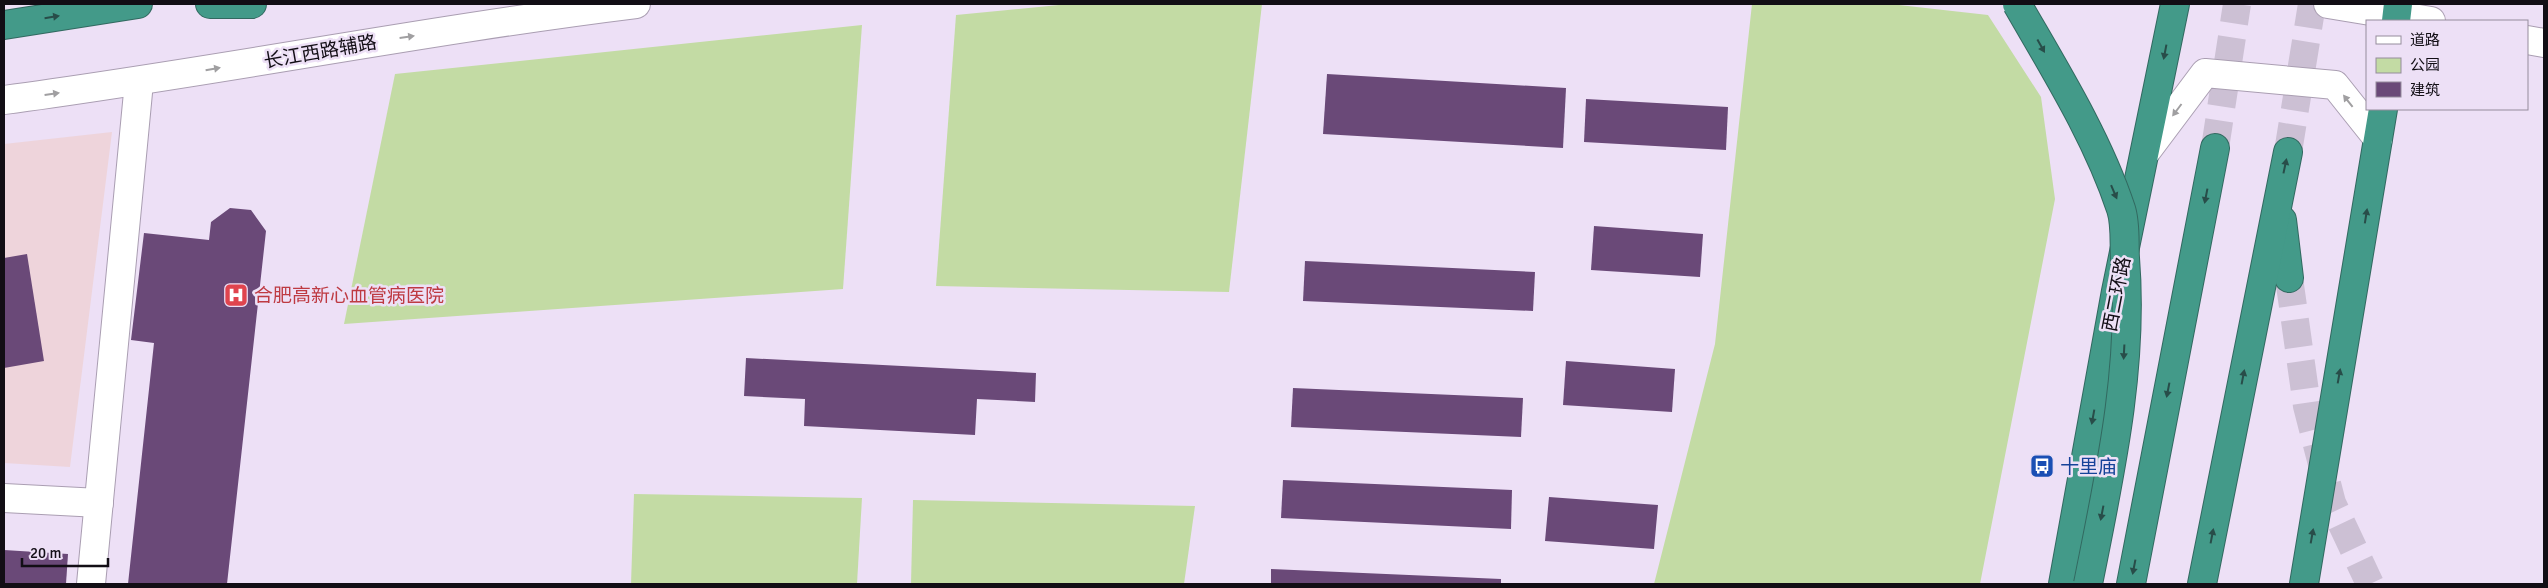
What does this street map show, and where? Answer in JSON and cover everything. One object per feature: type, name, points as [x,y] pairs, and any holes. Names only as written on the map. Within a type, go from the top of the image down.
[{"type":"highway","points":[[4,24],[138,4]]},
{"type":"highway","points":[[210,4],[252,4]]},
{"type":"highway","points":[[2017,4],[2086,127],[2122,211],[2128,286],[2123,366],[2114,451],[2088,584]]},
{"type":"highway","name":"西二环路","points":[[2063,584],[2116,292],[2175,4]]},
{"type":"highway","points":[[2304,584],[2383,110]]},
{"type":"highway","points":[[2131,584],[2215,148]]},
{"type":"highway","points":[[2202,584],[2288,152]]},
{"type":"highway","points":[[2279,194],[2289,278]]},
{"type":"street","name":"长江西路辅路","points":[[4,100],[139,82],[361,43],[636,4]]},
{"type":"street","points":[[2328,4],[2397,13],[2427,20]]},
{"type":"street","points":[[2528,40],[2544,43]]},
{"type":"street","points":[[2145,153],[2205,73],[2335,85],[2378,139]]},
{"type":"street","points":[[91,584],[139,82]]},
{"type":"street","points":[[4,498],[99,503]]},
{"type":"shaded area","points":[[112,132],[70,467],[4,463],[4,144]]},
{"type":"green space","points":[[1069,4],[1262,4],[1229,292],[936,286],[956,15]]},
{"type":"green space","points":[[1752,4],[1890,4],[1988,15],[2041,97],[2055,199],[1980,584],[1654,584],[1715,344]]},
{"type":"green space","points":[[862,25],[843,289],[344,324],[395,74]]},
{"type":"green space","points":[[634,494],[862,498],[857,584],[631,584]]},
{"type":"green space","points":[[913,500],[1195,506],[1184,584],[911,584]]},
{"type":"building","points":[[1327,74],[1566,88],[1563,148],[1323,134]]},
{"type":"building","points":[[1586,99],[1728,107],[1726,150],[1584,142]]},
{"type":"building","points":[[230,208],[251,210],[266,231],[227,584],[128,584],[154,343],[131,340],[144,233],[209,240],[211,222]]},
{"type":"building","points":[[1594,226],[1703,234],[1700,277],[1591,270]]},
{"type":"building","points":[[27,254],[44,361],[4,368],[4,258]]},
{"type":"building","points":[[1305,261],[1535,272],[1533,311],[1303,301]]},
{"type":"building","points":[[746,358],[1036,373],[1035,402],[977,399],[975,435],[804,426],[805,399],[744,396]]},
{"type":"building","points":[[1566,361],[1675,369],[1672,412],[1563,405]]},
{"type":"building","points":[[1293,388],[1523,398],[1521,437],[1291,427]]},
{"type":"building","points":[[1283,480],[1512,490],[1511,529],[1281,518]]},
{"type":"building","points":[[1549,497],[1658,505],[1654,549],[1545,541]]},
{"type":"building","points":[[4,550],[68,554],[66,584],[4,584]]},
{"type":"building","points":[[1271,569],[1501,579],[1501,584],[1271,584]]},
{"type":"tunnel","points":[[2215,148],[2237,4]]},
{"type":"tunnel","points":[[2288,152],[2312,4]]},
{"type":"tunnel","points":[[2289,278],[2307,406],[2332,503],[2370,584]]},
{"type":"place","name":"合肥高新心血管病医院","points":[[236,295]]},
{"type":"place","name":"十里庙","points":[[2042,466]]}]
